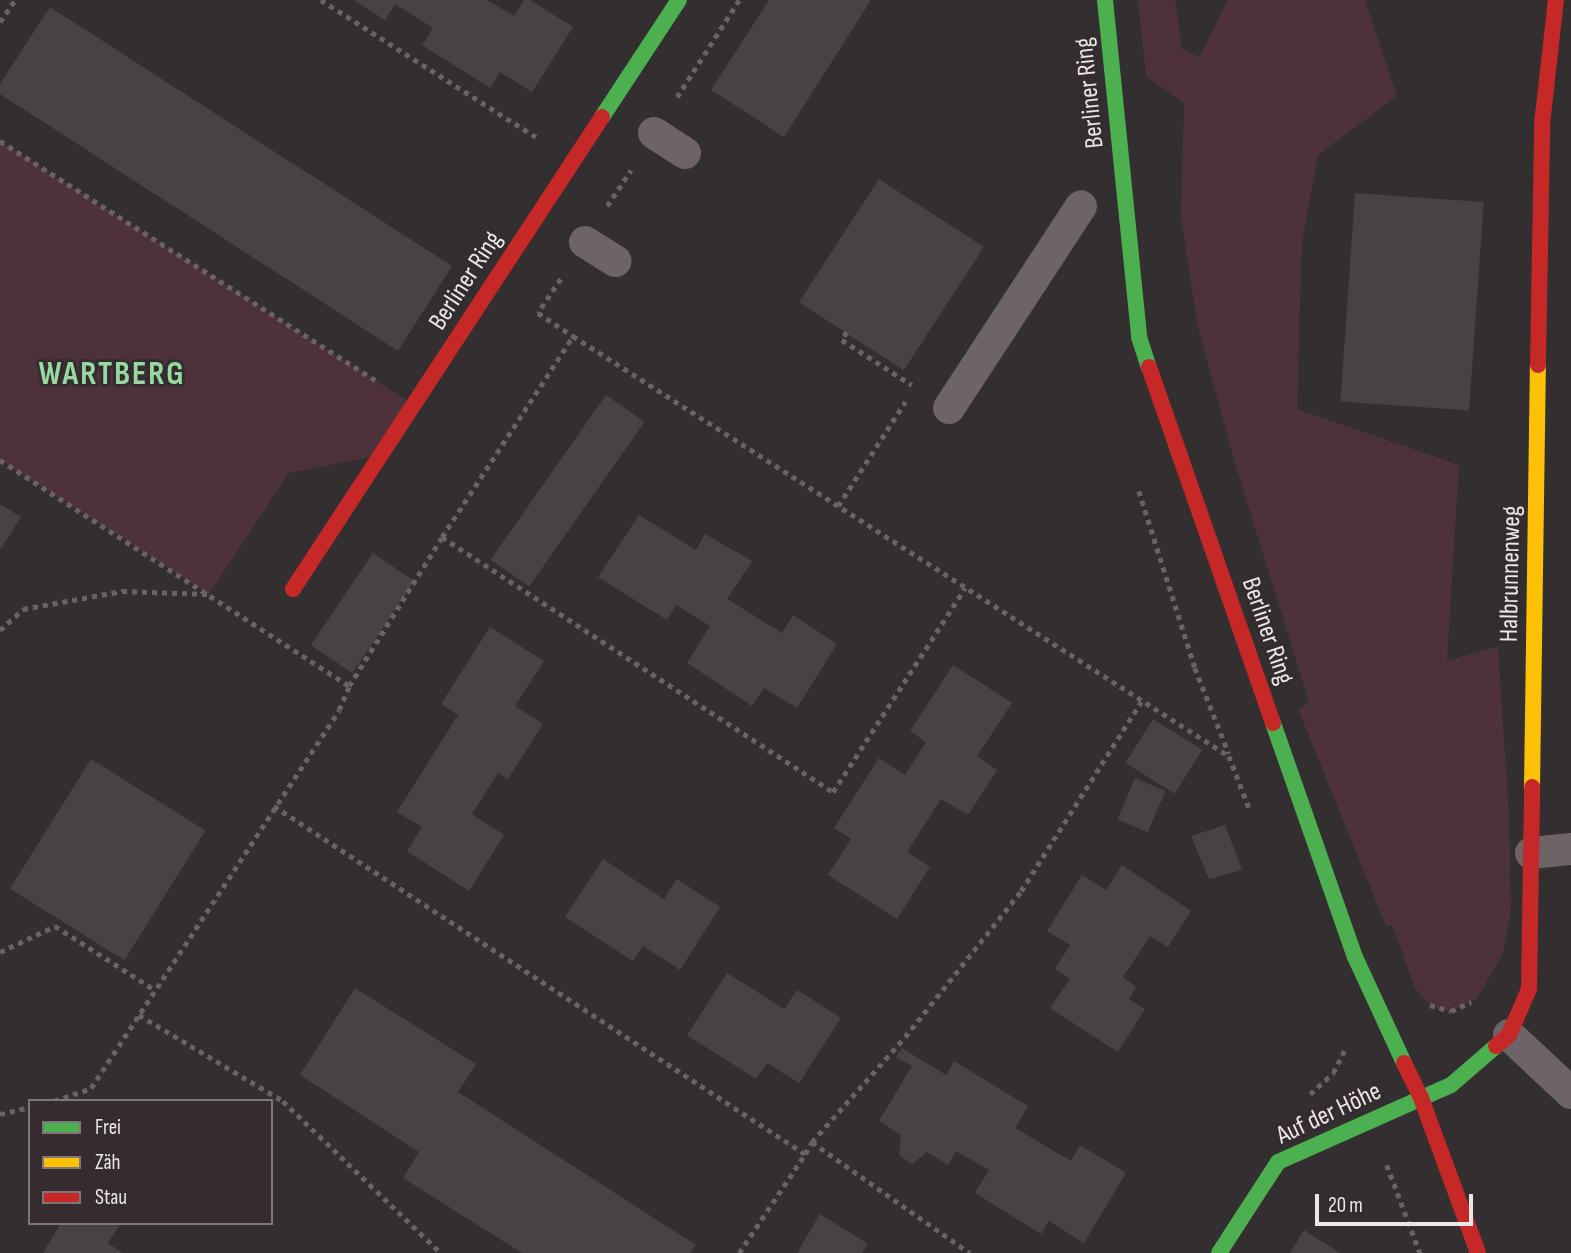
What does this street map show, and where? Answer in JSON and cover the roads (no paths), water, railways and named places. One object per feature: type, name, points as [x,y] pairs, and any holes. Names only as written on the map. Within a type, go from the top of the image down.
[{"type":"street","name":"Berliner Ring","points":[[293,589],[680,0]]},
{"type":"street","name":"Berliner Ring","points":[[1105,0],[1139,337],[1355,957],[1421,1098],[1478,1253]]},
{"type":"street","name":"Halbrunnenweg","points":[[1421,1098],[1451,1085],[1509,1035],[1529,989],[1542,124],[1556,0]]},
{"type":"street","name":"Auf der Höhe","points":[[1219,1253],[1278,1162],[1421,1098]]},
{"type":"lane","points":[[654,133],[685,153]]},
{"type":"lane","points":[[949,408],[1081,206]]},
{"type":"lane","points":[[585,242],[616,261]]},
{"type":"lane","points":[[1531,853],[1571,849]]},
{"type":"lane","points":[[1509,1035],[1571,1093]]},
{"type":"district","name":"WARTBERG","points":[[112,375]]}]
